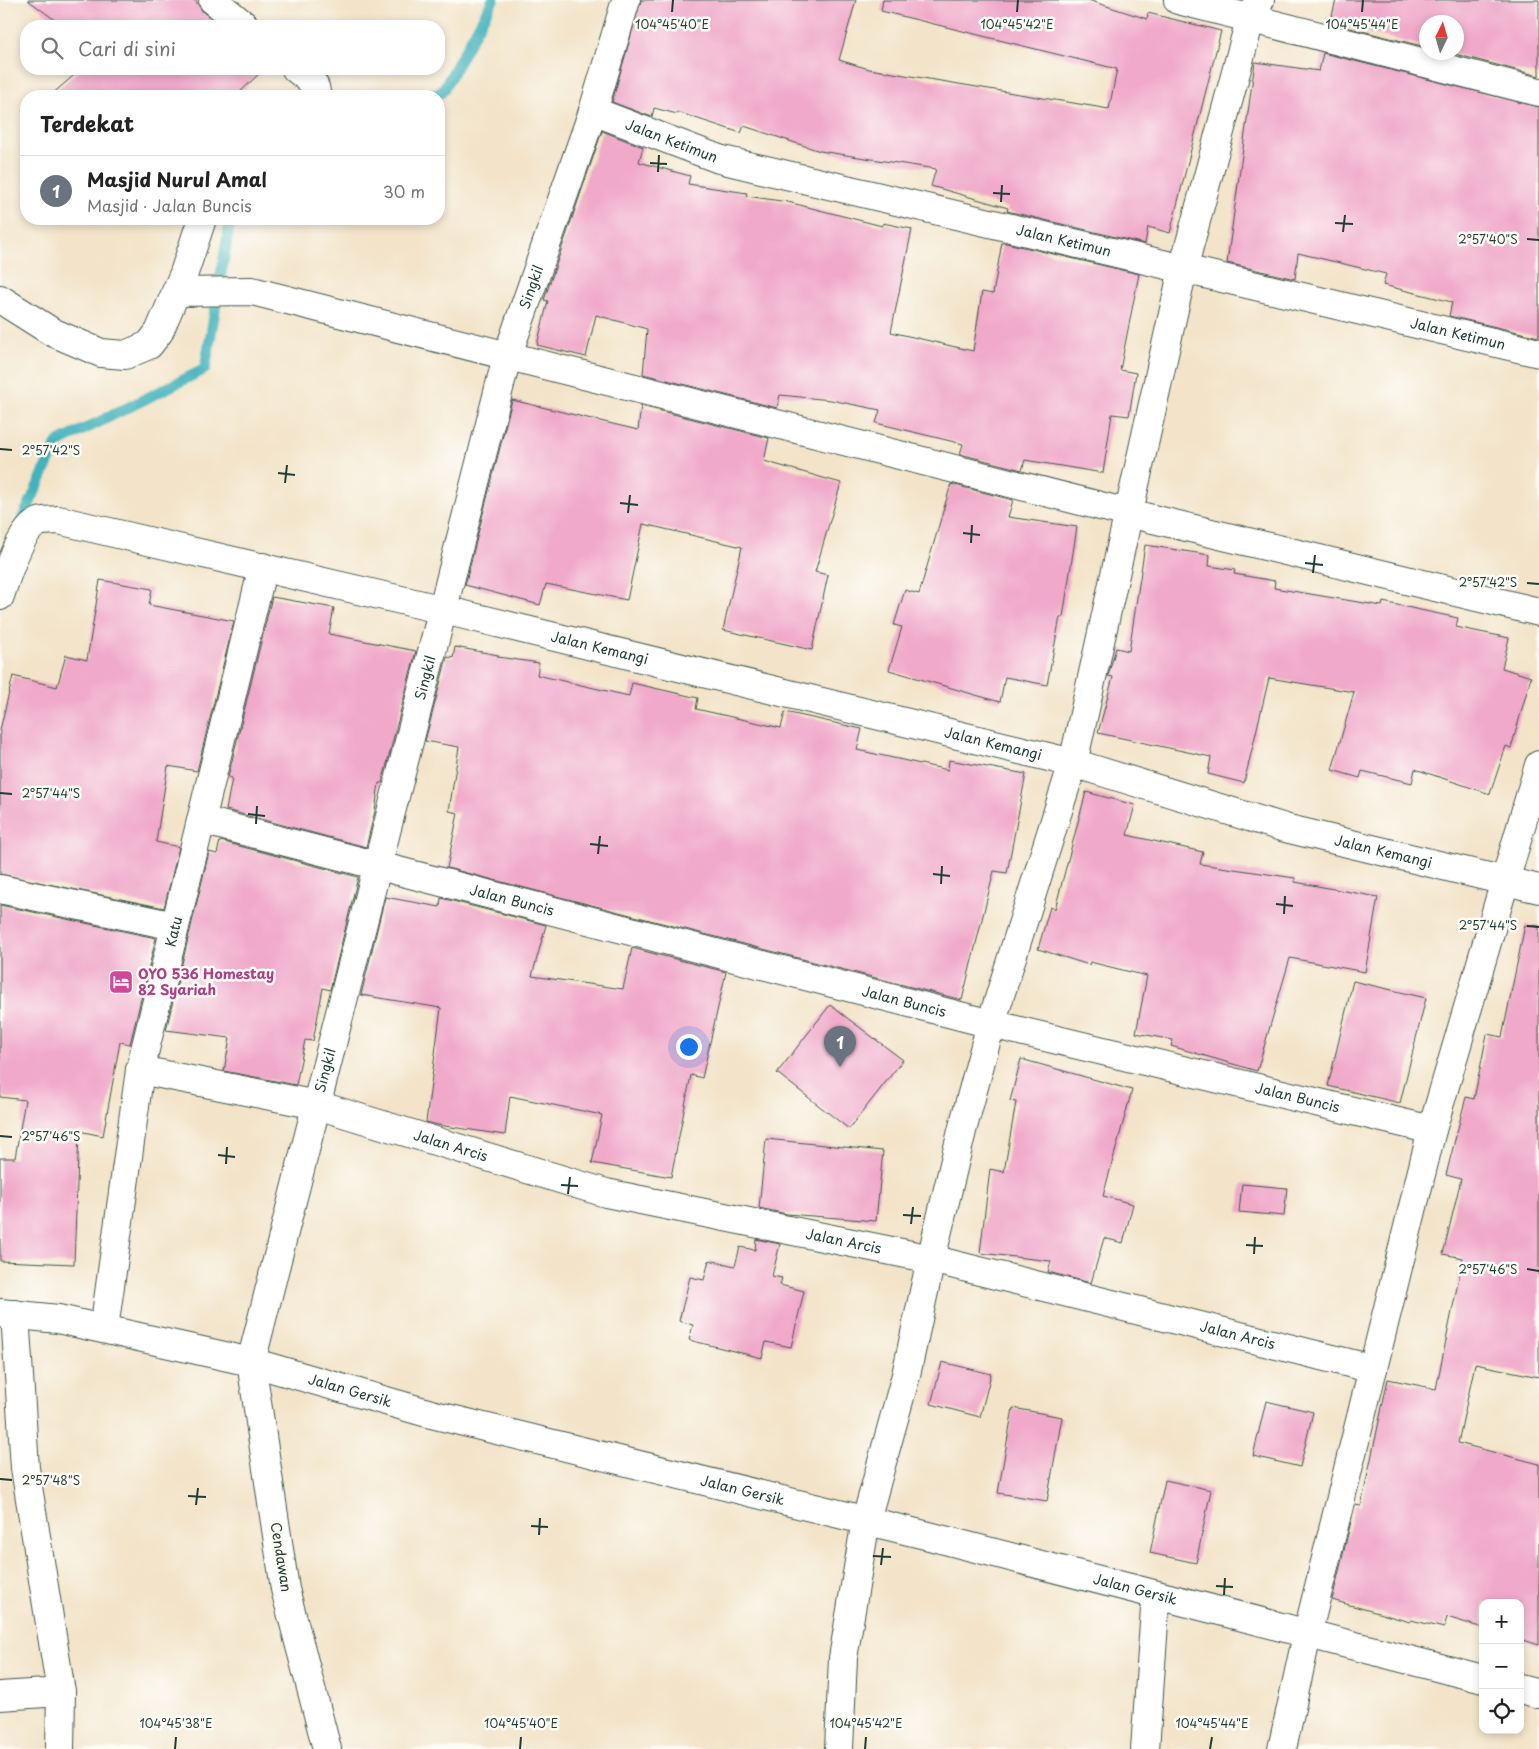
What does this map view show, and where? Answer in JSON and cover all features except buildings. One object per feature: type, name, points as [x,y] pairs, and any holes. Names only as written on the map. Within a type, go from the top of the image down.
[{"type":"street","name":"Singkil","points":[[251,1362],[507,357],[593,111],[626,0]]},
{"type":"street","points":[[1178,0],[1255,10],[1539,92]]},
{"type":"street","points":[[839,1749],[843,1658],[866,1520],[906,1375],[963,1127],[991,1024],[1073,763],[1183,269],[1255,10]]},
{"type":"street","points":[[304,75],[314,83],[316,90]]},
{"type":"street","name":"Jalan Ketimun","points":[[593,111],[719,159],[1539,354]]},
{"type":"street","points":[[0,299],[52,332],[101,353],[126,355],[149,345],[186,292],[201,225]]},
{"type":"street","points":[[186,292],[252,292],[1128,513],[1539,612]]},
{"type":"street","name":"Jalan Kemangi","points":[[0,596],[16,549],[27,533],[37,522],[58,520],[444,610],[1073,763],[1285,828],[1539,889]]},
{"type":"street","name":"Katu","points":[[104,1329],[140,1070],[263,568]]},
{"type":"street","points":[[1282,1749],[1307,1635],[1432,1130],[1539,765]]},
{"type":"street","name":"Jalan Buncis","points":[[201,820],[991,1024],[1432,1130]]},
{"type":"street","points":[[0,889],[175,926]]},
{"type":"street","name":"Jalan Arcis","points":[[140,1070],[317,1105],[606,1193],[931,1260],[1373,1369]]},
{"type":"street","points":[[8,1313],[25,1468],[61,1692],[60,1749]]},
{"type":"street","name":"Jalan Gersik","points":[[8,1313],[58,1319],[251,1362],[431,1414],[866,1520],[1479,1679]]},
{"type":"street","name":"Cendawan","points":[[251,1362],[285,1589],[327,1749]]},
{"type":"street","points":[[1145,1749],[1156,1595]]},
{"type":"street","points":[[1524,1690],[1539,1694]]},
{"type":"street","points":[[0,1696],[61,1692]]},
{"type":"waterway","points":[[443,90],[493,0]]},
{"type":"waterway","points":[[18,529],[57,443],[205,369],[229,225]]},
{"type":"place","name":"OYO 536 Homestay 82 Syariah","points":[[121,982]]},
{"type":"place","name":"Masjid Nurul Amal","points":[[840,1067]]}]
